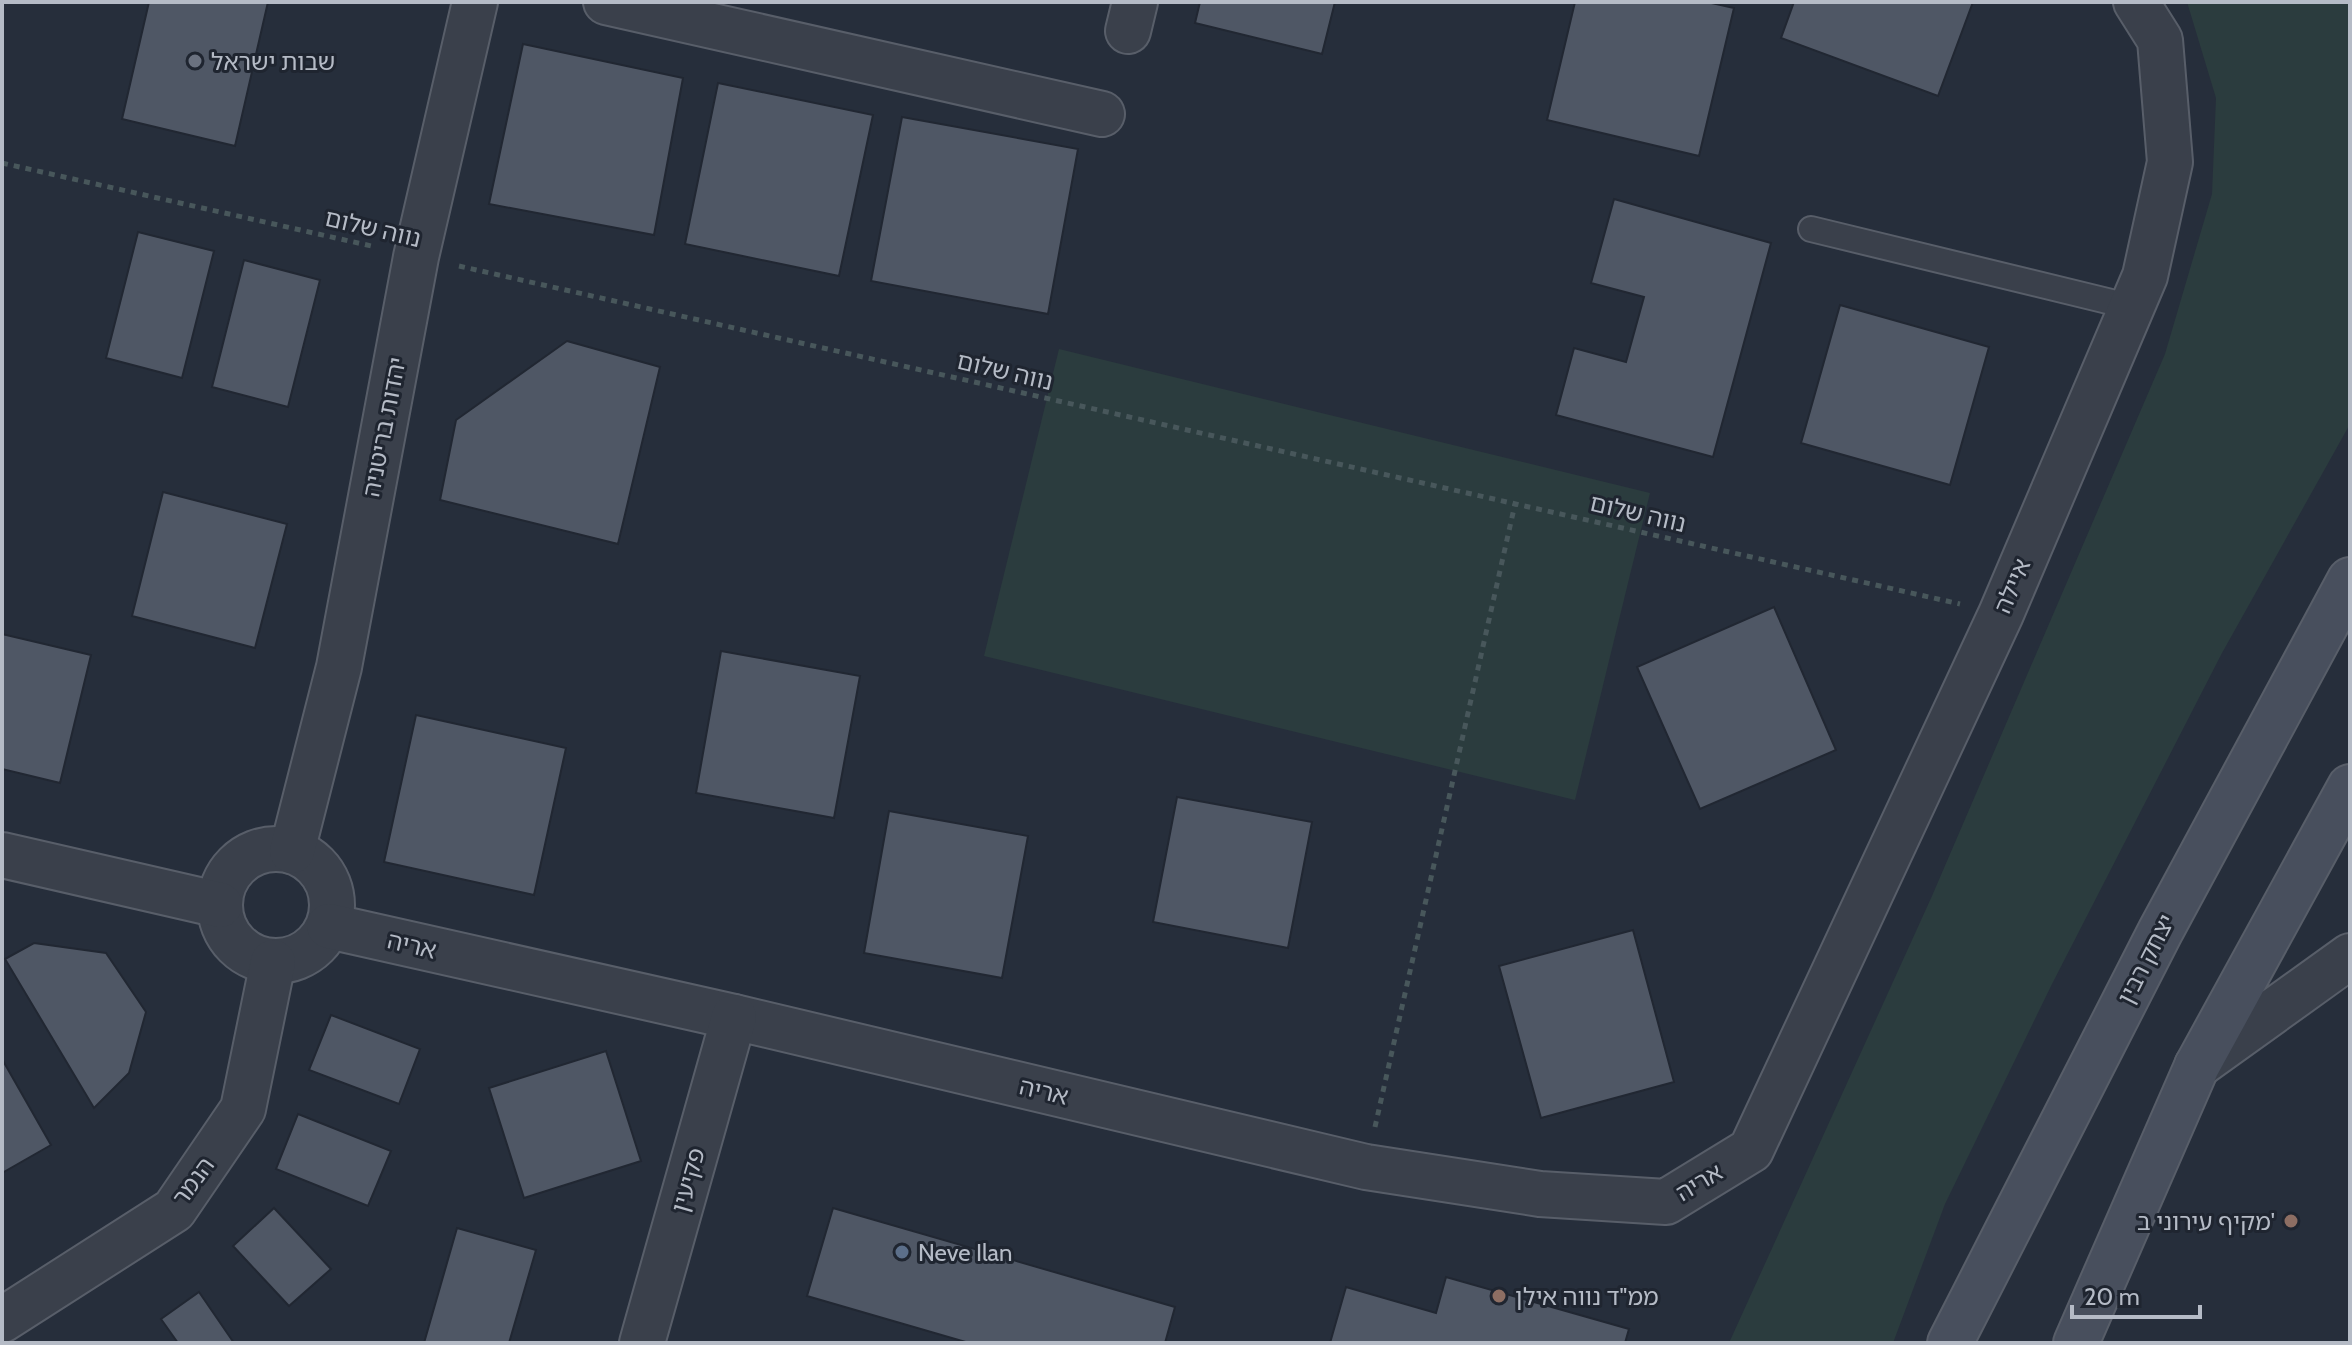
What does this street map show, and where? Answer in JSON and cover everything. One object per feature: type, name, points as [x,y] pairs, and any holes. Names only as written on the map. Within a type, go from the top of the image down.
[{"type":"main road","name":"יצחק רבין","points":[[1950,1343],[2160,932],[2350,580]]},
{"type":"main road","points":[[2076,1343],[2197,1066],[2350,787]]},
{"type":"street","name":"יהדות בריטניה","points":[[292,851],[339,667],[416,257],[475,2]]},
{"type":"street","points":[[606,2],[1102,114]]},
{"type":"street","name":"איילה","points":[[1751,1150],[2001,614],[2145,276],[2170,162],[2160,40],[2136,2]]},
{"type":"street","points":[[275,849],[292,851],[310,859],[323,873],[331,890],[333,908],[329,926],[320,942],[307,953],[290,960],[273,962],[256,958],[241,950],[229,937],[222,922],[222,887],[230,872],[258,852],[275,849]]},
{"type":"street","points":[[2,855],[220,905]]},
{"type":"street","name":"אריה","points":[[329,926],[734,1017],[1366,1167],[1540,1194],[1666,1202],[1751,1150]]},
{"type":"street","points":[[2197,1066],[2350,956]]},
{"type":"street","name":"הנמר","points":[[2,1320],[174,1210],[243,1109],[273,962]]},
{"type":"street","name":"פקיעין","points":[[642,1343],[734,1017]]},
{"type":"lane","points":[[1811,229],[2132,307]]},
{"type":"path","name":"נווה שלום","points":[[2,163],[2001,614]]},
{"type":"path","points":[[1366,1167],[1515,504]]},
{"type":"shaded area","points":[[2187,2],[2350,2],[2350,424],[2222,653],[2052,984],[1945,1204],[1893,1343],[1729,1343],[1932,896],[2165,354],[2212,194],[2216,98]]},
{"type":"shaded area","points":[[1059,349],[1650,493],[1575,800],[984,656]]},
{"type":"building","name":"שבות ישראל","points":[[149,2],[268,2],[235,146],[122,119]]},
{"type":"building","points":[[1200,2],[1335,2],[1322,54],[1195,23]]},
{"type":"building","points":[[1575,2],[1707,2],[1734,8],[1699,156],[1547,120]]},
{"type":"building","points":[[1794,2],[1973,2],[1938,96],[1781,38]]},
{"type":"building","points":[[523,44],[683,78],[654,235],[489,204]]},
{"type":"building","points":[[718,83],[873,115],[839,276],[685,244]]},
{"type":"building","points":[[902,117],[1078,149],[1048,314],[871,281]]},
{"type":"building","points":[[1614,199],[1771,243],[1713,457],[1556,415],[1574,348],[1626,362],[1644,297],[1591,283]]},
{"type":"building","points":[[138,232],[214,251],[182,378],[106,358]]},
{"type":"building","points":[[244,260],[320,280],[288,407],[212,387]]},
{"type":"building","points":[[1840,305],[1989,347],[1950,485],[1801,443]]},
{"type":"building","points":[[567,341],[660,367],[618,544],[440,500],[456,420]]},
{"type":"building","points":[[163,492],[287,524],[255,648],[132,616]]},
{"type":"building","points":[[1774,607],[1836,750],[1700,809],[1637,667]]},
{"type":"building","points":[[2,634],[91,655],[60,783],[2,769]]},
{"type":"building","points":[[721,651],[860,676],[834,818],[696,793]]},
{"type":"building","points":[[416,715],[566,748],[534,895],[384,862]]},
{"type":"building","points":[[1177,797],[1312,822],[1288,948],[1153,922]]},
{"type":"building","points":[[889,811],[1028,836],[1002,978],[864,953]]},
{"type":"building","points":[[1633,930],[1674,1082],[1541,1118],[1499,966]]},
{"type":"building","points":[[34,943],[106,953],[146,1012],[129,1073],[94,1108],[5,959]]},
{"type":"building","points":[[331,1015],[420,1049],[399,1104],[309,1070]]},
{"type":"building","points":[[606,1051],[641,1161],[524,1198],[489,1088]]},
{"type":"building","points":[[2,1059],[51,1145],[2,1173]]},
{"type":"building","points":[[298,1114],[391,1151],[368,1206],[276,1169]]},
{"type":"building","points":[[274,1208],[331,1269],[289,1306],[233,1246]]},
{"type":"building","name":"Neve Ilan","points":[[833,1208],[1175,1307],[1165,1343],[969,1343],[807,1296]]},
{"type":"building","points":[[457,1228],[536,1250],[509,1343],[424,1343]]},
{"type":"building","points":[[1446,1277],[1629,1329],[1625,1343],[1330,1343],[1346,1287],[1436,1313]]},
{"type":"building","points":[[199,1292],[234,1343],[178,1343],[161,1319]]},
{"type":"place","name":"שבות ישראל","points":[[195,61]]},
{"type":"place","name":"מקיף עירוני ב'","points":[[2291,1221]]},
{"type":"place","name":"Neve Ilan","points":[[902,1252]]},
{"type":"place","name":"ממ\"ד נווה אילן","points":[[1499,1296]]}]
